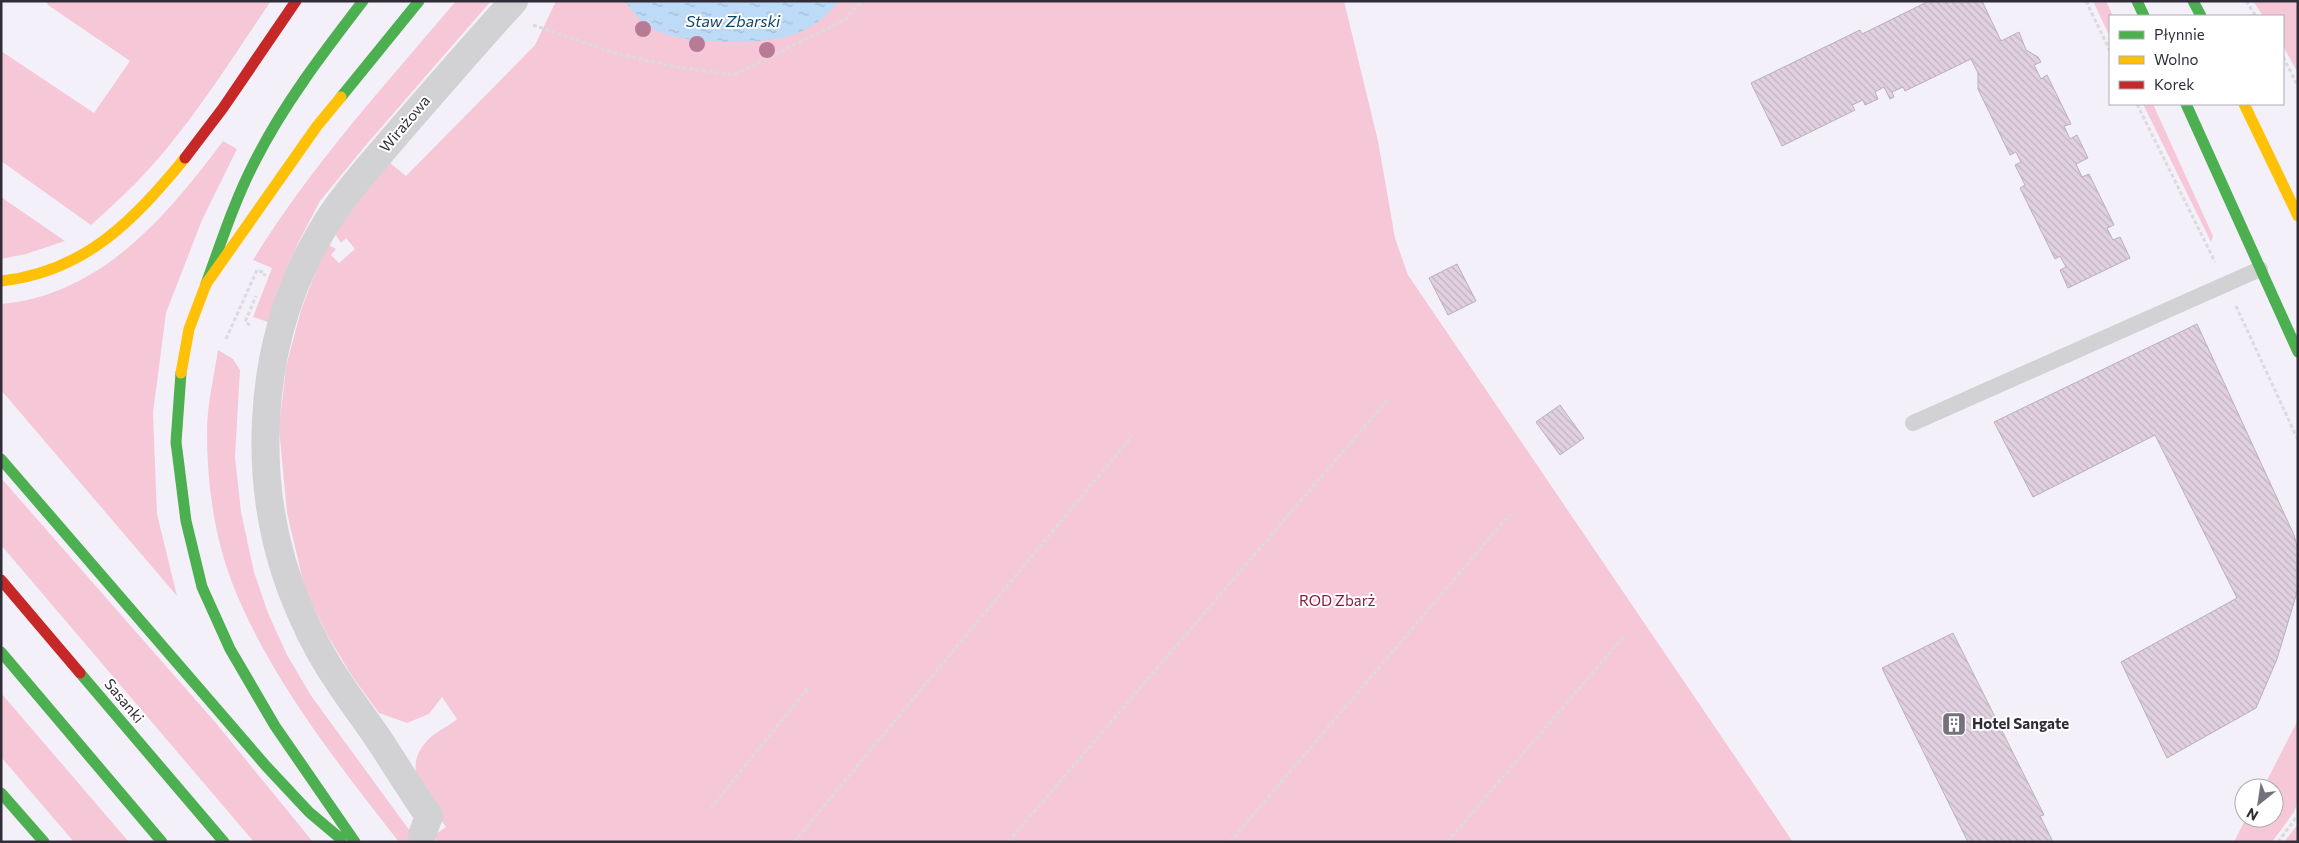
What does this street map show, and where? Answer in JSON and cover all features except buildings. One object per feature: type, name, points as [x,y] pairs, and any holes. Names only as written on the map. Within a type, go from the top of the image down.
[{"type":"main road","points":[[1,282],[40,275],[65,265],[105,241],[125,224],[178,169],[197,145],[296,1]]},
{"type":"main road","points":[[355,842],[275,726],[230,649],[202,587],[186,521],[176,442],[178,382],[189,329],[235,206],[260,150],[306,75],[363,1]]},
{"type":"main road","points":[[206,284],[316,126],[419,1]]},
{"type":"main road","points":[[2137,1],[2144,15]]},
{"type":"main road","points":[[2193,1],[2200,15]]},
{"type":"main road","points":[[2186,105],[2298,352]]},
{"type":"main road","points":[[2244,105],[2298,216]]},
{"type":"main road","points":[[1,459],[266,766],[309,812],[344,842]]},
{"type":"main road","name":"Sasanki","points":[[1,580],[224,842]]},
{"type":"main road","points":[[1,652],[162,842]]},
{"type":"main road","points":[[1,793],[44,842]]},
{"type":"street","name":"Wirażowa","points":[[422,835],[429,816],[319,650],[300,612],[288,581],[274,532],[268,490],[265,448],[267,405],[271,369],[287,307],[308,256],[342,200],[437,87],[508,8]]},
{"type":"lane","points":[[1913,423],[2260,270]]},
{"type":"path","points":[[508,8],[615,53],[676,67],[734,75],[846,19],[861,1]]},
{"type":"path","points":[[2086,1],[2109,49]]},
{"type":"path","points":[[2246,1],[2255,15]]},
{"type":"path","points":[[2284,59],[2298,86]]},
{"type":"path","points":[[226,339],[257,270],[265,273],[262,282]]},
{"type":"path","points":[[252,326],[245,322],[258,290]]},
{"type":"path","points":[[1008,842],[1388,399]]},
{"type":"path","points":[[794,842],[1132,436]]},
{"type":"path","points":[[1230,842],[1510,514]]},
{"type":"path","points":[[1447,842],[1625,635]]},
{"type":"path","points":[[711,808],[808,688]]},
{"type":"path","points":[[2278,842],[2298,814]]},
{"type":"green space","points":[[46,1],[271,1],[213,87],[166,149],[135,184],[91,225],[1,161],[1,51],[94,113],[130,61],[48,5]]},
{"type":"green space","points":[[456,1],[491,1],[320,201],[299,241],[279,288],[268,322],[253,317],[272,268],[253,260],[299,192],[349,127]]},
{"type":"green space","name":"ROD Zbarż","points":[[556,1],[1344,1],[1378,141],[1395,238],[1408,275],[1793,842],[438,842],[433,836],[446,827],[424,795],[416,772],[416,760],[421,748],[431,737],[457,719],[442,697],[429,714],[407,723],[379,713],[352,676],[326,633],[305,589],[287,513],[279,428],[286,367],[301,310],[321,258],[329,245],[336,249],[331,255],[339,263],[355,249],[346,238],[341,243],[335,234],[347,213],[389,162],[406,176],[535,45]]},
{"type":"green space","points":[[2093,1],[2106,1],[2113,15],[2109,15],[2109,35]]},
{"type":"green space","points":[[2253,1],[2298,1],[2298,73],[2284,48],[2284,15],[2262,15]]},
{"type":"green space","points":[[2143,105],[2153,105],[2213,236],[2211,242]]},
{"type":"green space","points":[[223,141],[237,149],[202,220],[166,313],[153,413],[157,514],[177,596],[1,390],[1,304],[37,297],[70,285],[100,268],[155,223],[179,197]]},
{"type":"green space","points":[[1,197],[65,241],[26,254],[1,259]]},
{"type":"green space","points":[[218,350],[233,359],[240,370],[235,457],[241,512],[254,572],[268,613],[287,655],[312,697],[418,842],[399,842],[329,751],[285,686],[248,619],[233,585],[216,529],[208,471],[207,422]]},
{"type":"green space","points":[[1,478],[215,722],[313,842],[254,842],[1,545]]},
{"type":"green space","points":[[1,693],[129,842],[74,842],[1,757]]},
{"type":"green space","points":[[2298,720],[2298,802],[2294,812],[2284,826],[2284,778],[2268,778]]},
{"type":"green space","points":[[2298,824],[2297,842],[2284,842]]},
{"type":"green space","points":[[2241,828],[2282,828],[2272,842],[2234,842]]},
{"type":"water","name":"Staw Zbarski","points":[[625,1],[840,1],[816,23],[798,33],[767,40],[726,42],[685,39],[655,30],[638,18]]},
{"type":"traffic: fast","points":[[206,284],[240,193],[265,142],[304,80],[363,1]]},
{"type":"traffic: fast","points":[[341,97],[419,1]]},
{"type":"traffic: fast","points":[[2137,1],[2144,15]]},
{"type":"traffic: fast","points":[[2193,1],[2200,15]]},
{"type":"traffic: fast","points":[[2186,105],[2298,352]]},
{"type":"traffic: fast","points":[[181,373],[176,442],[186,521],[202,587],[230,649],[275,726],[355,842]]},
{"type":"traffic: fast","points":[[1,459],[266,766],[309,812],[341,839]]},
{"type":"traffic: fast","points":[[1,652],[162,842]]},
{"type":"traffic: fast","points":[[80,673],[224,842]]},
{"type":"traffic: fast","points":[[1,793],[44,842]]},
{"type":"traffic: slow","points":[[181,373],[189,329],[206,284],[317,126],[341,97]]},
{"type":"traffic: slow","points":[[2244,105],[2298,216]]},
{"type":"traffic: slow","points":[[1,281],[31,276],[58,267],[83,254],[127,222],[185,158]]},
{"type":"traffic: jam","points":[[185,158],[223,108],[296,1]]},
{"type":"traffic: jam","points":[[1,580],[80,673]]},
{"type":"place","name":"Hotel Sangate","points":[[1954,724]]}]
